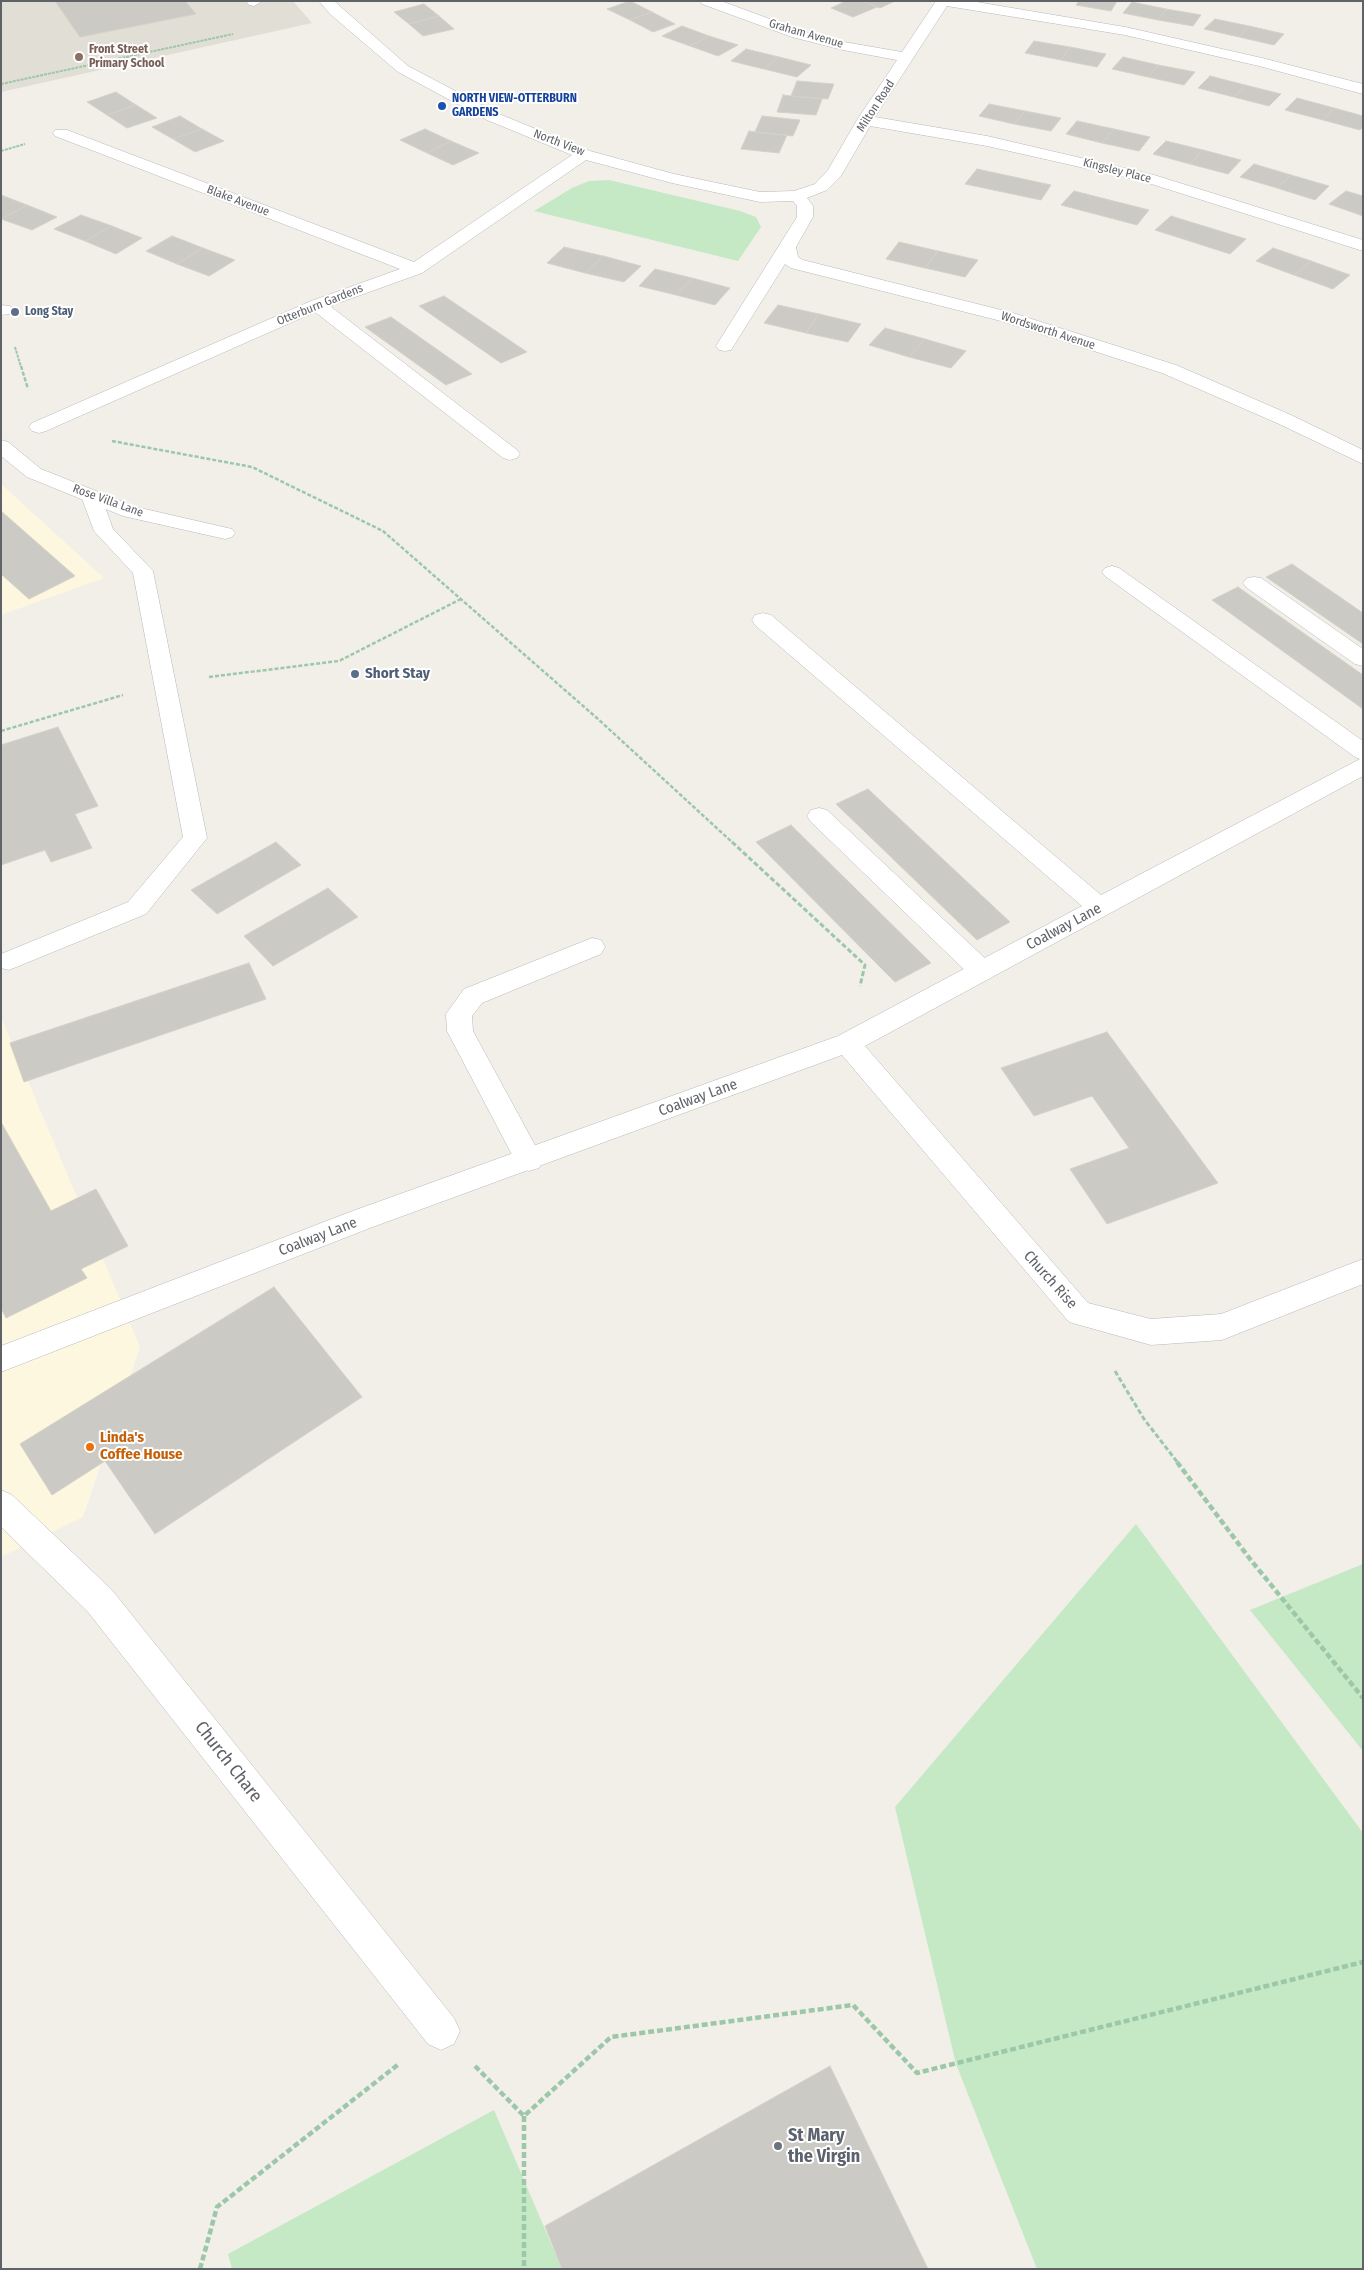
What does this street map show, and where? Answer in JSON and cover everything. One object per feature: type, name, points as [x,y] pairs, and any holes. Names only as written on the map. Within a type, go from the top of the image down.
[{"type":"street","name":"North View","points":[[326,1],[335,12],[403,69],[493,117],[584,154],[672,178],[731,191],[781,198],[797,196]]},
{"type":"street","name":"Graham Avenue","points":[[707,1],[797,34],[843,46],[908,57]]},
{"type":"street","name":"Milton Road","points":[[797,196],[821,187],[831,178],[865,120],[944,1]]},
{"type":"street","points":[[944,1],[1125,31],[1262,62],[1363,89]]},
{"type":"street","name":"Kingsley Place","points":[[865,120],[988,141],[1148,178],[1363,246]]},
{"type":"street","name":"Blake Avenue","points":[[61,133],[416,268]]},
{"type":"street","name":"Otterburn Gardens","points":[[40,427],[317,304],[416,268],[584,154]]},
{"type":"street","points":[[725,346],[805,217],[805,206],[797,196]]},
{"type":"street","name":"Wordsworth Avenue","points":[[787,247],[790,259],[804,267],[1007,317],[1169,370],[1284,419],[1363,458]]},
{"type":"street","points":[[317,304],[510,454]]},
{"type":"street","name":"Rose Villa Lane","points":[[1,446],[34,473],[130,512],[225,533]]},
{"type":"street","points":[[9,962],[137,908],[196,838],[143,571],[104,531],[91,496]]},
{"type":"street","points":[[1112,572],[1363,752]]},
{"type":"street","points":[[1254,583],[1363,659]]},
{"type":"street","points":[[763,620],[1100,908]]},
{"type":"street","name":"Coalway Lane","points":[[1,1360],[360,1220],[530,1160],[847,1043],[1363,766]]},
{"type":"street","points":[[819,816],[982,971]]},
{"type":"street","points":[[530,1160],[460,1031],[459,1014],[473,996],[592,946]]},
{"type":"street","name":"Church Rise","points":[[847,1043],[1079,1313],[1150,1332],[1222,1327],[1363,1271]]},
{"type":"street","name":"Church Chare","points":[[1,1505],[100,1602],[441,2031]]},
{"type":"path","points":[[1,84],[232,34]]},
{"type":"path","points":[[2,310],[40,427],[252,467],[383,531],[598,719],[865,965],[847,1043]]},
{"type":"path","points":[[1,731],[165,682],[339,661],[461,599]]},
{"type":"path","points":[[1079,1313],[1144,1419],[1250,1559],[1363,1698]]},
{"type":"path","points":[[524,2116],[611,2037],[853,2005],[917,2073],[1363,1962]]},
{"type":"path","points":[[200,2269],[217,2208],[441,2031],[524,2116],[524,2269]]},
{"type":"shaded area","name":"Front Street Primary School","points":[[1,1],[293,1],[312,23],[1,92]]},
{"type":"shaded area","points":[[1,484],[104,578],[1,615]]},
{"type":"shaded area","points":[[1,1017],[140,1347],[83,1517],[1,1557]]},
{"type":"green space","points":[[609,180],[740,211],[756,217],[761,227],[738,261],[534,211],[572,188],[589,181]]},
{"type":"green space","points":[[1136,1524],[1363,1833],[1363,2269],[1037,2269],[956,2064],[895,1807]]},
{"type":"green space","points":[[1363,1564],[1363,1751],[1250,1610]]},
{"type":"green space","points":[[494,2110],[562,2269],[232,2269],[228,2254]]},
{"type":"building","points":[[55,1],[185,1],[196,14],[80,37]]},
{"type":"building","points":[[630,1],[652,12],[630,20],[607,9]]},
{"type":"building","points":[[846,1],[863,1],[877,7],[853,17],[831,8]]},
{"type":"building","points":[[863,1],[895,1],[880,8]]},
{"type":"building","points":[[1079,1],[1117,1],[1111,11],[1076,5]]},
{"type":"building","points":[[1132,2],[1166,9],[1158,20],[1123,13]]},
{"type":"building","points":[[424,4],[439,16],[409,24],[394,12]]},
{"type":"building","points":[[1166,9],[1201,15],[1193,26],[1158,20]]},
{"type":"building","points":[[652,12],[675,24],[653,32],[630,20]]},
{"type":"building","points":[[439,16],[454,29],[423,36],[409,24]]},
{"type":"building","points":[[1215,19],[1249,26],[1239,37],[1204,29]]},
{"type":"building","points":[[682,26],[709,36],[690,46],[662,36]]},
{"type":"building","points":[[1249,26],[1284,34],[1274,45],[1239,37]]},
{"type":"building","points":[[709,36],[738,45],[718,56],[690,46]]},
{"type":"building","points":[[1034,41],[1070,47],[1061,60],[1025,53]]},
{"type":"building","points":[[1070,47],[1106,54],[1097,67],[1061,60]]},
{"type":"building","points":[[746,49],[779,57],[764,69],[731,61]]},
{"type":"building","points":[[779,57],[811,65],[797,77],[764,69]]},
{"type":"building","points":[[1123,57],[1158,65],[1148,77],[1112,69]]},
{"type":"building","points":[[1158,65],[1195,72],[1184,85],[1148,77]]},
{"type":"building","points":[[1210,76],[1245,85],[1234,97],[1198,88]]},
{"type":"building","points":[[797,81],[834,84],[828,99],[791,96]]},
{"type":"building","points":[[1245,85],[1281,94],[1269,106],[1234,97]]},
{"type":"building","points":[[116,92],[136,105],[107,115],[87,102]]},
{"type":"building","points":[[783,95],[822,99],[816,115],[777,112]]},
{"type":"building","points":[[1297,98],[1334,108],[1323,120],[1285,110]]},
{"type":"building","points":[[989,104],[1025,111],[1014,124],[979,116]]},
{"type":"building","points":[[136,105],[157,118],[127,128],[107,115]]},
{"type":"building","points":[[1334,108],[1363,116],[1363,127],[1360,130],[1323,120]]},
{"type":"building","points":[[1025,111],[1061,118],[1051,131],[1014,124]]},
{"type":"building","points":[[180,116],[202,129],[173,139],[152,127]]},
{"type":"building","points":[[762,116],[800,120],[793,136],[755,132]]},
{"type":"building","points":[[1077,121],[1114,129],[1102,143],[1066,134]]},
{"type":"building","points":[[202,129],[224,141],[195,152],[173,139]]},
{"type":"building","points":[[425,129],[451,141],[427,153],[400,140]]},
{"type":"building","points":[[1114,129],[1150,137],[1139,151],[1102,143]]},
{"type":"building","points":[[749,131],[787,135],[779,153],[741,149]]},
{"type":"building","points":[[451,141],[479,153],[453,165],[427,153]]},
{"type":"building","points":[[1166,141],[1203,150],[1190,164],[1153,154]]},
{"type":"building","points":[[1203,150],[1241,160],[1228,174],[1190,164]]},
{"type":"building","points":[[1254,164],[1291,175],[1277,188],[1240,177]]},
{"type":"building","points":[[977,169],[1051,185],[1041,200],[965,184]]},
{"type":"building","points":[[1291,175],[1329,186],[1315,200],[1277,188]]},
{"type":"building","points":[[1074,191],[1149,210],[1137,225],[1061,205]]},
{"type":"building","points":[[1346,191],[1363,196],[1363,216],[1329,204]]},
{"type":"building","points":[[1,195],[27,205],[1,219]]},
{"type":"building","points":[[27,205],[57,217],[32,230],[1,219]]},
{"type":"building","points":[[81,215],[112,226],[85,241],[54,229]]},
{"type":"building","points":[[1171,216],[1246,239],[1230,254],[1155,230]]},
{"type":"building","points":[[112,226],[142,238],[116,254],[85,241]]},
{"type":"building","points":[[172,236],[203,248],[177,264],[146,251]]},
{"type":"building","points":[[899,242],[938,251],[925,268],[886,259]]},
{"type":"building","points":[[564,247],[603,256],[585,273],[547,263]]},
{"type":"building","points":[[203,248],[235,260],[209,276],[177,264]]},
{"type":"building","points":[[1273,248],[1311,261],[1294,275],[1256,261]]},
{"type":"building","points":[[938,251],[978,260],[965,277],[925,268]]},
{"type":"building","points":[[603,256],[641,266],[624,282],[585,273]]},
{"type":"building","points":[[1311,261],[1350,275],[1333,289],[1294,275]]},
{"type":"building","points":[[655,269],[692,278],[676,295],[639,286]]},
{"type":"building","points":[[692,278],[730,288],[715,305],[676,295]]},
{"type":"building","points":[[444,296],[527,352],[501,363],[419,306]]},
{"type":"building","points":[[778,305],[819,314],[806,333],[764,323]]},
{"type":"building","points":[[819,314],[861,324],[848,342],[806,333]]},
{"type":"building","points":[[391,317],[472,374],[446,385],[365,327]]},
{"type":"building","points":[[885,328],[925,339],[909,357],[869,345]]},
{"type":"building","points":[[925,339],[966,351],[951,368],[909,357]]},
{"type":"building","points":[[1,511],[75,576],[29,599],[1,574]]},
{"type":"building","points":[[1292,564],[1363,613],[1363,644],[1266,577]]},
{"type":"building","points":[[1238,587],[1363,675],[1363,709],[1212,600]]},
{"type":"building","points":[[58,727],[98,806],[75,814],[92,848],[51,862],[45,850],[1,865],[1,745]]},
{"type":"building","points":[[868,789],[1010,922],[977,940],[836,804]]},
{"type":"building","points":[[791,825],[931,963],[895,982],[756,842]]},
{"type":"building","points":[[276,842],[301,865],[217,914],[191,890]]},
{"type":"building","points":[[328,888],[358,917],[273,966],[244,936]]},
{"type":"building","points":[[249,963],[266,999],[24,1082],[10,1043]]},
{"type":"building","points":[[1107,1032],[1218,1183],[1107,1224],[1070,1169],[1129,1148],[1092,1096],[1034,1116],[1001,1068]]},
{"type":"building","points":[[1,1122],[51,1211],[96,1189],[128,1246],[81,1269],[87,1278],[6,1318],[1,1308]]},
{"type":"building","points":[[274,1287],[362,1397],[155,1534],[105,1461],[52,1495],[20,1444]]},
{"type":"building","name":"St Mary the Virgin","points":[[830,2066],[928,2269],[562,2269],[545,2226]]},
{"type":"place","name":"Front Street Primary School","points":[[79,57]]},
{"type":"place","name":"NORTH VIEW-OTTERBURN GARDENS","points":[[442,106]]},
{"type":"place","name":"Long Stay","points":[[15,312]]},
{"type":"place","name":"Short Stay","points":[[355,674]]},
{"type":"place","name":"Linda's Coffee House","points":[[90,1447]]},
{"type":"place","name":"St Mary the Virgin","points":[[778,2146]]}]
